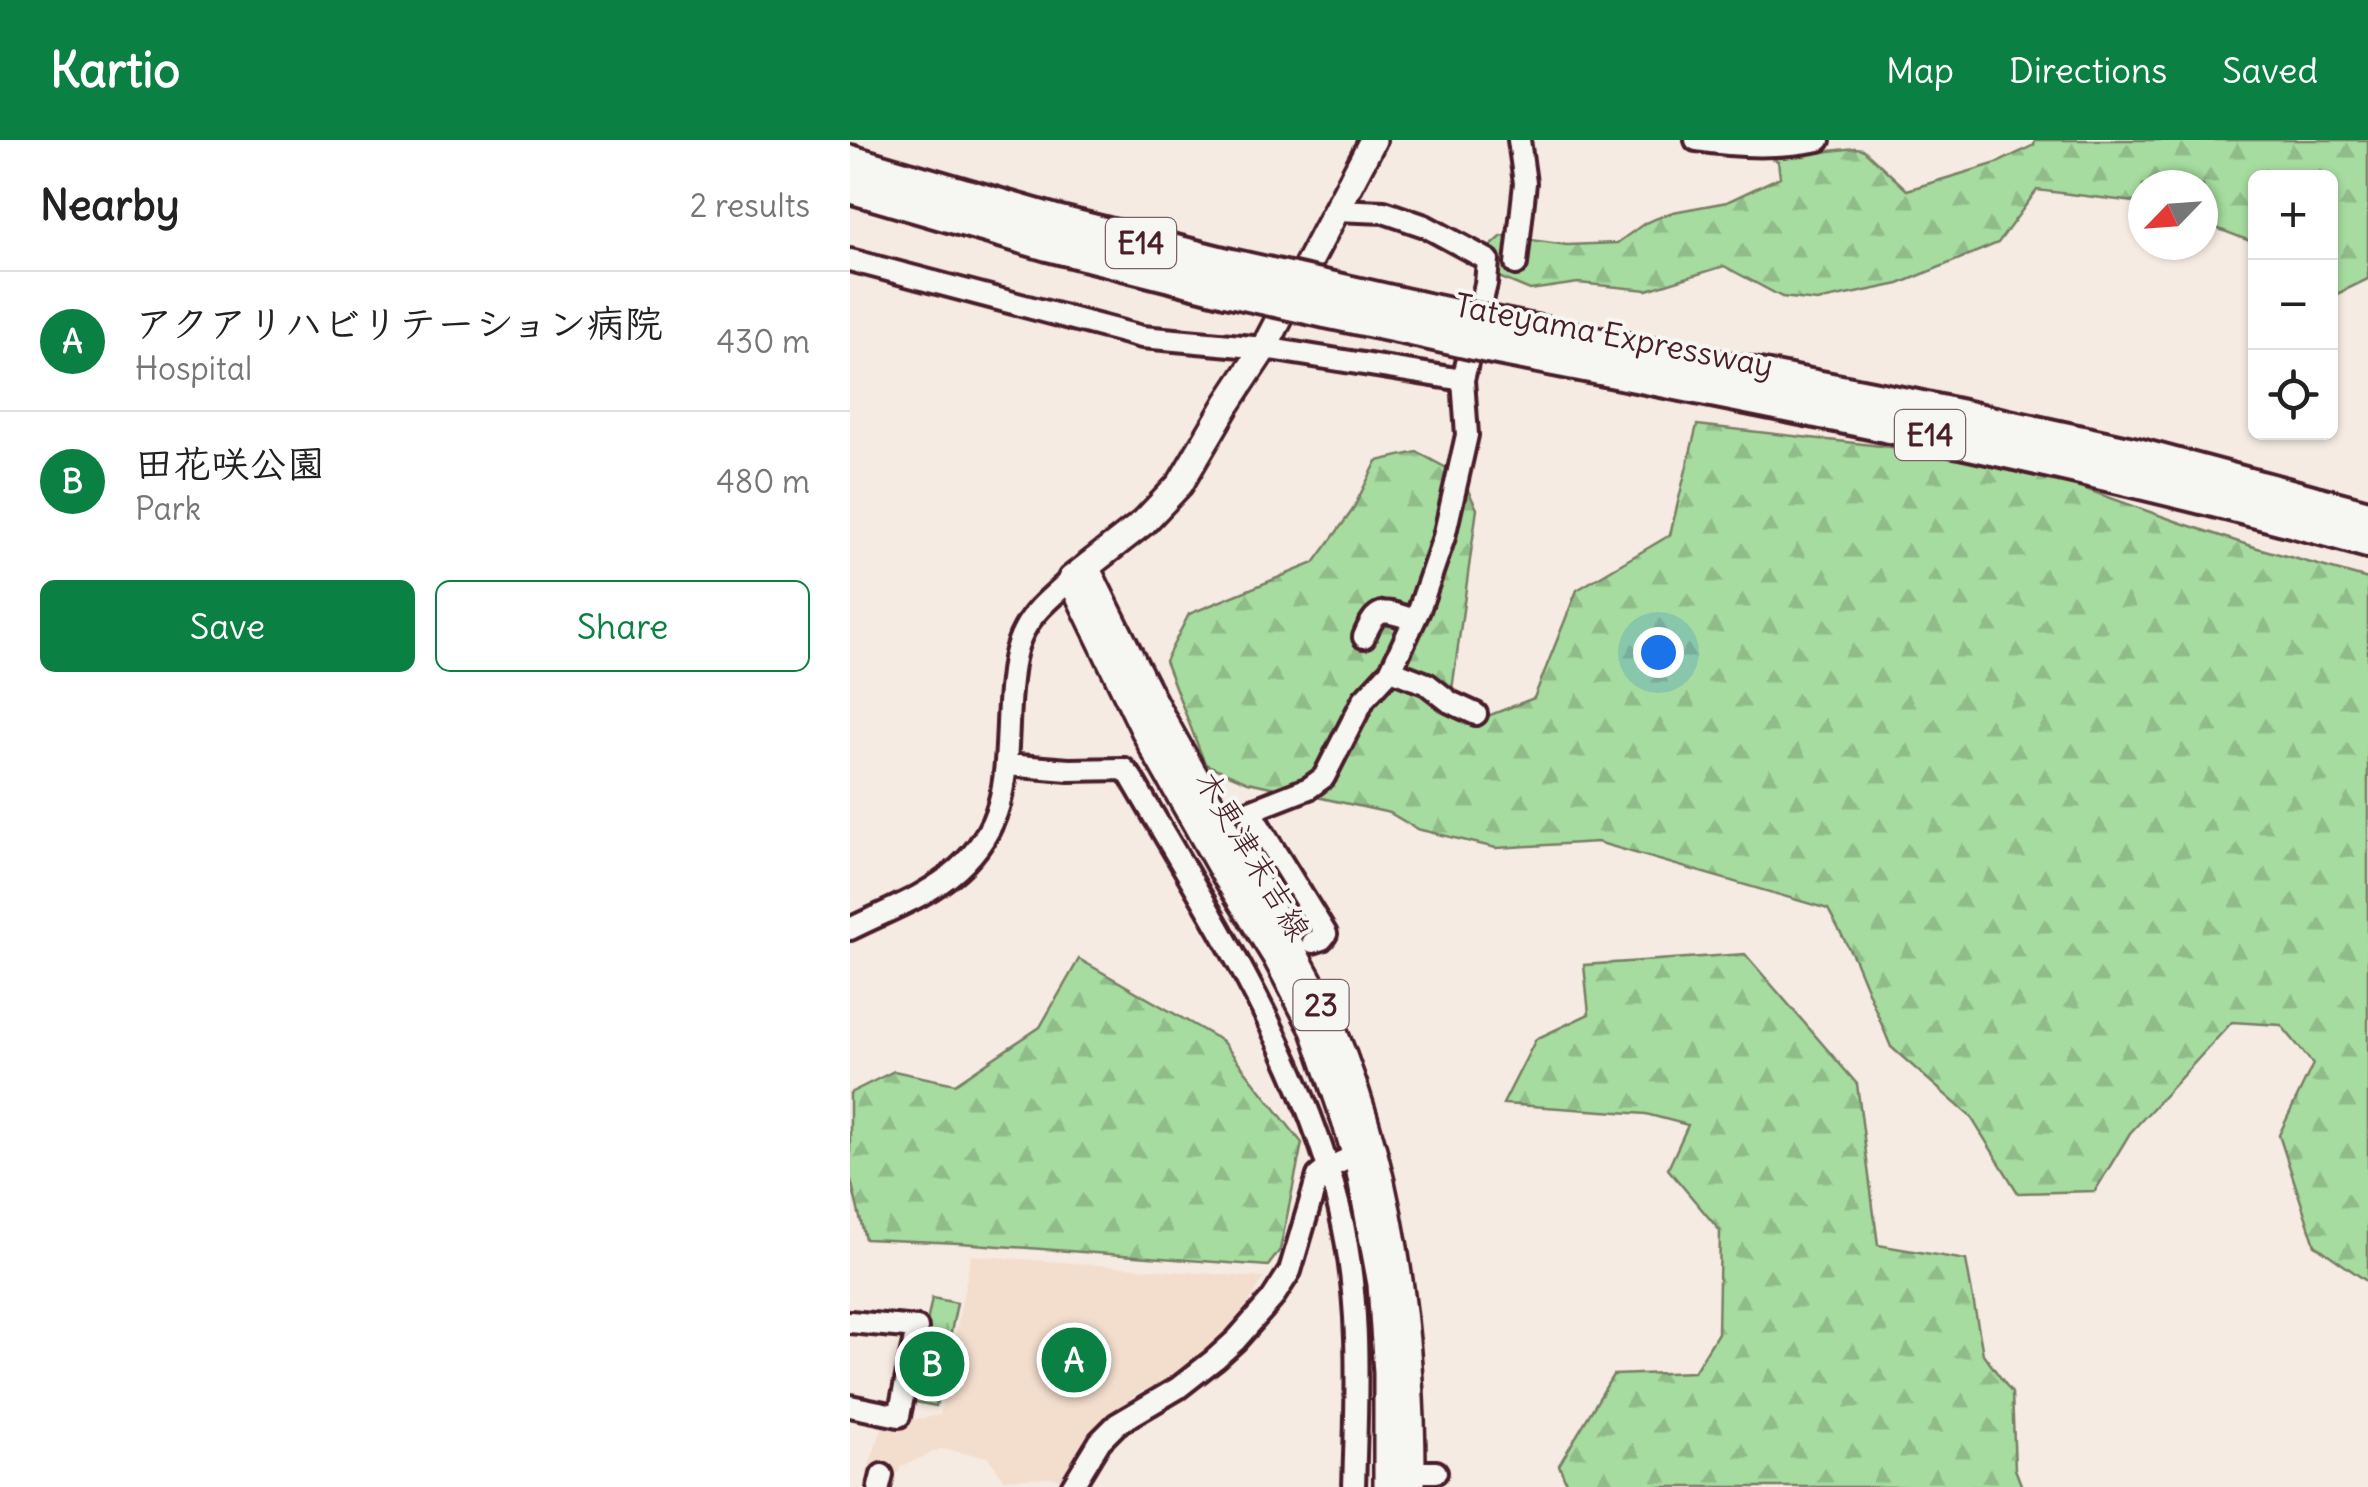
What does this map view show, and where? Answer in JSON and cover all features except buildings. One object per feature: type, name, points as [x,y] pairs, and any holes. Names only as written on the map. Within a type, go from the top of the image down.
[{"type":"highway","name":"Tateyama Expressway","points":[[855,172],[974,211],[1228,278],[2006,451],[2244,507],[2368,542]]},
{"type":"highway","name":"Tateyama Expressway","points":[[1490,335],[1912,405],[2118,450],[2368,516]]},
{"type":"main road","points":[[1079,574],[1144,522],[1180,484],[1264,348],[1373,140]]},
{"type":"main road","name":"木更津末吉線","points":[[1079,574],[1255,878],[1331,1024],[1363,1114],[1402,1290],[1420,1477]]},
{"type":"main road","name":"木更津末吉線","points":[[1079,574],[1152,746],[1276,957],[1314,1030],[1356,1155],[1382,1284],[1387,1487]]},
{"type":"street","points":[[1516,264],[1525,183],[1519,140]]},
{"type":"street","points":[[1696,140],[1766,146],[1820,140]]},
{"type":"street","points":[[1220,816],[1250,811],[1309,788],[1324,777],[1364,699],[1392,670],[1414,620],[1444,537],[1468,435],[1463,380],[1488,260],[1425,226],[1384,212],[1336,210]]},
{"type":"street","points":[[850,260],[1142,337],[1264,348],[1463,380]]},
{"type":"street","points":[[850,929],[940,884],[960,868],[993,825],[1006,766],[1015,652],[1024,628],[1040,608],[1079,574]]},
{"type":"street","points":[[1364,637],[1372,618],[1378,614],[1387,612],[1414,620]]},
{"type":"street","points":[[1392,670],[1428,684],[1450,702],[1476,714]]},
{"type":"street","points":[[1006,766],[1124,769],[1243,953],[1314,1125],[1340,1210],[1355,1302],[1358,1359],[1354,1487]]},
{"type":"street","points":[[1250,811],[1326,934],[1322,940],[1313,942]]},
{"type":"street","points":[[1064,1486],[1117,1424],[1178,1388],[1236,1340],[1272,1299],[1290,1271],[1318,1176],[1356,1155]]},
{"type":"street","points":[[850,1322],[917,1328],[898,1416],[850,1406]]},
{"type":"shaded area","points":[[971,1255],[1264,1278],[1215,1347],[1181,1372],[1134,1396],[1103,1422],[1069,1481],[1049,1477],[1003,1479],[988,1457],[940,1449],[901,1467],[896,1476],[866,1474],[883,1425],[940,1415]]},
{"type":"green space","points":[[1731,140],[1824,140],[1821,152],[1863,149],[1907,190],[1997,163],[2034,145],[2035,140],[2368,140],[2368,279],[2338,294],[2338,170],[2248,170],[2248,240],[2218,229],[2218,170],[2128,170],[2128,201],[2037,190],[1998,243],[1899,284],[1817,301],[1782,297],[1724,266],[1647,290],[1578,283],[1530,290],[1470,265],[1502,236],[1567,245],[1617,243],[1645,223],[1673,212],[1727,202],[1780,177],[1778,161]]},
{"type":"green space","points":[[1697,425],[2004,460],[2254,547],[2368,579],[2368,1282],[2315,1245],[2279,1135],[2313,1064],[2281,1025],[2232,1022],[2130,1133],[2095,1191],[2018,1193],[1971,1117],[1891,1047],[1855,960],[1828,909],[1597,842],[1496,848],[1417,829],[1390,813],[1248,782],[1205,764],[1165,661],[1189,614],[1314,563],[1352,511],[1377,461],[1417,452],[1461,476],[1477,509],[1451,697],[1475,721],[1534,698],[1577,590],[1670,535]]},
{"type":"green space","points":[[1745,954],[1857,1084],[1878,1245],[1966,1260],[1983,1354],[2012,1393],[2015,1469],[2022,1487],[1568,1487],[1559,1465],[1613,1375],[1694,1372],[1718,1333],[1720,1231],[1668,1169],[1688,1125],[1646,1114],[1503,1104],[1536,1039],[1589,1014],[1584,965]]},
{"type":"green space","points":[[1079,959],[1222,1041],[1302,1143],[1280,1250],[1268,1266],[865,1239],[850,1176],[850,1093],[894,1071],[955,1084],[1040,1027]]},
{"type":"green space","points":[[932,1298],[957,1303],[936,1406],[911,1401]]},
{"type":"place","name":"アクアリハビリテーション病院","points":[[1074,1360]]},
{"type":"place","name":"田花咲公園","points":[[932,1364]]}]
